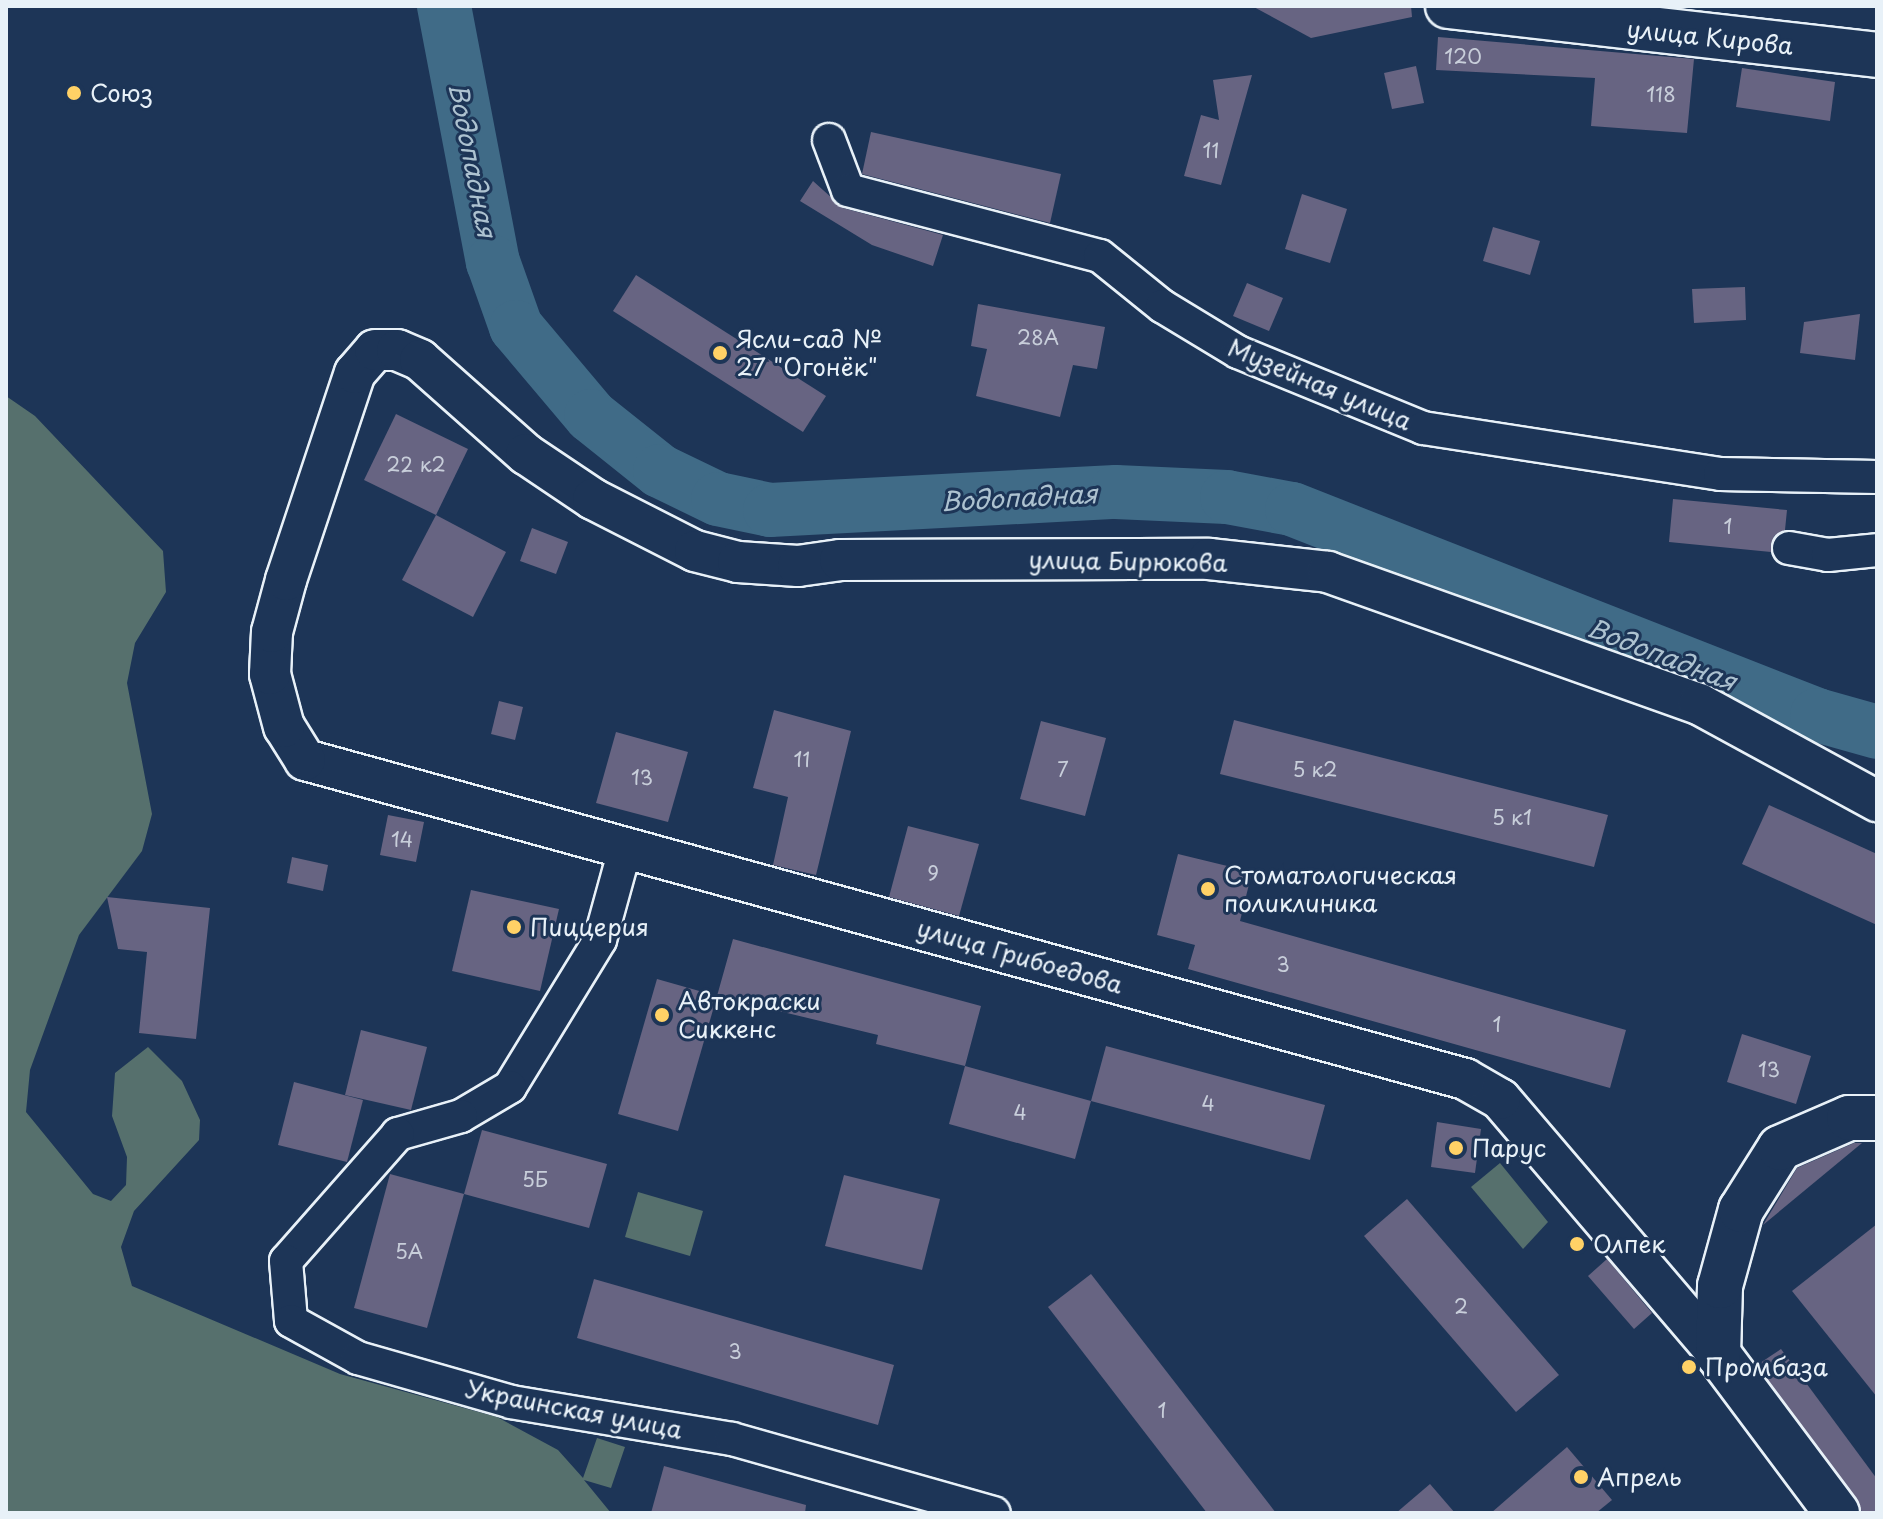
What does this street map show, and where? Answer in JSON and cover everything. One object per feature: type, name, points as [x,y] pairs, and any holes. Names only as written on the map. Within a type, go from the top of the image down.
[{"type":"main road","name":"улица Кирова","points":[[1448,6],[1514,11],[1877,55]]},
{"type":"main road","points":[[1837,1513],[1718,1354],[1720,1286],[1741,1210],[1780,1148],[1849,1118],[1877,1118]]},
{"type":"street","name":"Музейная улица","points":[[829,140],[848,190],[1100,256],[1162,306],[1238,352],[1423,428],[1720,474],[1877,477]]},
{"type":"street","name":"улица Грибоедова","points":[[397,350],[375,350],[355,373],[286,580],[272,632],[270,674],[284,727],[305,760],[624,853],[1465,1079],[1500,1099],[1718,1354]]},
{"type":"street","name":"улица Бирюкова","points":[[397,350],[420,360],[535,461],[593,499],[695,551],[738,562],[798,566],[840,560],[1209,559],[1328,572],[1699,704],[1877,801]]},
{"type":"street","points":[[1789,548],[1828,555],[1877,550]]},
{"type":"street","name":"Украинская улица","points":[[624,853],[600,940],[519,1075],[510,1087],[461,1116],[398,1134],[286,1261],[291,1321],[358,1358],[511,1402],[732,1439],[994,1513]]},
{"type":"green space","points":[[6,396],[35,416],[163,551],[166,592],[135,643],[127,683],[152,814],[142,851],[79,935],[30,1070],[26,1112],[93,1194],[111,1201],[126,1185],[127,1157],[112,1116],[115,1073],[148,1047],[182,1081],[200,1120],[199,1140],[134,1211],[121,1247],[132,1286],[340,1374],[497,1417],[558,1450],[583,1478],[597,1438],[625,1447],[611,1488],[584,1480],[611,1513],[6,1513]]},
{"type":"green space","points":[[1500,1163],[1548,1222],[1523,1249],[1471,1187]]},
{"type":"green space","points":[[638,1192],[703,1211],[690,1256],[625,1237]]},
{"type":"building","points":[[1252,6],[1411,6],[1412,17],[1311,38]]},
{"type":"building","points":[[1438,37],[1694,59],[1687,133],[1591,126],[1595,78],[1436,70]]},
{"type":"building","points":[[1416,66],[1424,103],[1392,109],[1384,73]]},
{"type":"building","points":[[1742,68],[1835,82],[1830,121],[1736,107]]},
{"type":"building","points":[[1252,75],[1221,185],[1184,176],[1201,115],[1219,120],[1213,80]]},
{"type":"building","points":[[871,132],[1061,174],[1050,223],[862,174]]},
{"type":"building","points":[[813,181],[843,208],[943,235],[933,266],[872,245],[800,201]]},
{"type":"building","points":[[1302,194],[1347,209],[1330,263],[1285,249]]},
{"type":"building","points":[[1493,227],[1540,241],[1530,275],[1483,261]]},
{"type":"building","name":"Ясли-сад № 27 \"Огонёк\"","points":[[636,275],[826,396],[803,432],[613,311]]},
{"type":"building","points":[[1247,283],[1283,298],[1269,331],[1233,316]]},
{"type":"building","points":[[1745,287],[1746,320],[1694,323],[1692,289]]},
{"type":"building","points":[[978,304],[1105,327],[1097,369],[1073,365],[1060,417],[976,396],[987,349],[971,346]]},
{"type":"building","points":[[1860,314],[1855,360],[1800,353],[1804,322]]},
{"type":"building","points":[[396,414],[468,449],[436,515],[364,480]]},
{"type":"building","points":[[1673,499],[1787,510],[1785,530],[1774,536],[1771,552],[1669,542]]},
{"type":"building","points":[[436,515],[506,552],[473,617],[402,580]]},
{"type":"building","points":[[532,528],[568,542],[556,574],[520,561]]},
{"type":"building","points":[[499,701],[523,707],[515,740],[491,734]]},
{"type":"building","points":[[774,710],[851,731],[816,875],[773,865],[788,797],[753,788]]},
{"type":"building","points":[[1234,720],[1608,815],[1594,867],[1220,774]]},
{"type":"building","points":[[1041,721],[1106,738],[1085,816],[1020,799]]},
{"type":"building","points":[[616,732],[688,752],[668,822],[596,803]]},
{"type":"building","points":[[1769,805],[1877,854],[1877,925],[1742,864]]},
{"type":"building","points":[[388,815],[424,822],[416,862],[380,855]]},
{"type":"building","points":[[908,826],[979,844],[959,916],[889,897]]},
{"type":"building","points":[[1178,854],[1252,872],[1240,921],[1626,1030],[1610,1088],[1188,969],[1195,945],[1157,935]]},
{"type":"building","points":[[292,857],[328,865],[323,891],[287,883]]},
{"type":"building","points":[[471,890],[559,909],[540,991],[452,971]]},
{"type":"building","points":[[107,897],[210,908],[196,1039],[139,1033],[147,952],[118,949]]},
{"type":"building","points":[[733,939],[981,1006],[965,1066],[876,1044],[878,1035],[717,996]]},
{"type":"building","points":[[657,979],[717,996],[678,1131],[618,1114]]},
{"type":"building","points":[[361,1030],[427,1047],[411,1110],[345,1095]]},
{"type":"building","points":[[1742,1034],[1811,1056],[1796,1104],[1727,1082]]},
{"type":"building","points":[[1106,1046],[1325,1105],[1310,1160],[1091,1101]]},
{"type":"building","points":[[965,1066],[1091,1101],[1075,1159],[949,1124]]},
{"type":"building","points":[[294,1082],[363,1100],[347,1162],[278,1145]]},
{"type":"building","name":"Парус","points":[[1437,1122],[1481,1129],[1475,1173],[1431,1167]]},
{"type":"building","points":[[482,1130],[607,1164],[589,1228],[464,1194]]},
{"type":"building","points":[[1854,1143],[1862,1143],[1763,1225],[1797,1168]]},
{"type":"building","points":[[390,1174],[464,1194],[427,1328],[354,1308]]},
{"type":"building","points":[[844,1175],[940,1199],[922,1270],[825,1246]]},
{"type":"building","points":[[1407,1199],[1559,1375],[1516,1412],[1364,1236]]},
{"type":"building","points":[[1877,1224],[1877,1397],[1792,1291]]},
{"type":"building","points":[[1607,1259],[1652,1313],[1634,1329],[1588,1276]]},
{"type":"building","points":[[1091,1274],[1276,1513],[1207,1513],[1048,1307]]},
{"type":"building","points":[[594,1279],[894,1365],[878,1425],[577,1338]]},
{"type":"building","points":[[1781,1349],[1877,1479],[1877,1513],[1863,1513],[1757,1365]]},
{"type":"building","points":[[1567,1447],[1612,1500],[1596,1513],[1491,1513]]},
{"type":"building","points":[[664,1466],[806,1505],[805,1513],[651,1513]]},
{"type":"building","points":[[1430,1484],[1455,1513],[1396,1513]]},
{"type":"waterway","name":"Водопадная","points":[[444,6],[493,262],[516,327],[591,416],[660,471],[718,499],[770,510],[1116,492],[1227,497],[1292,509],[1817,715],[1877,732]]},
{"type":"place","name":"Союз","points":[[74,93]]},
{"type":"place","name":"Ясли-сад № 27 \"Огонёк\"","points":[[720,353]]},
{"type":"place","name":"Стоматологическая поликлиника","points":[[1208,889]]},
{"type":"place","name":"Пиццерия","points":[[514,927]]},
{"type":"place","name":"Автокраски Сиккенс","points":[[662,1015]]},
{"type":"place","name":"Парус","points":[[1456,1148]]},
{"type":"place","name":"Олпек","points":[[1577,1244]]},
{"type":"place","name":"Промбаза","points":[[1689,1367]]},
{"type":"place","name":"Апрель","points":[[1581,1477]]}]
